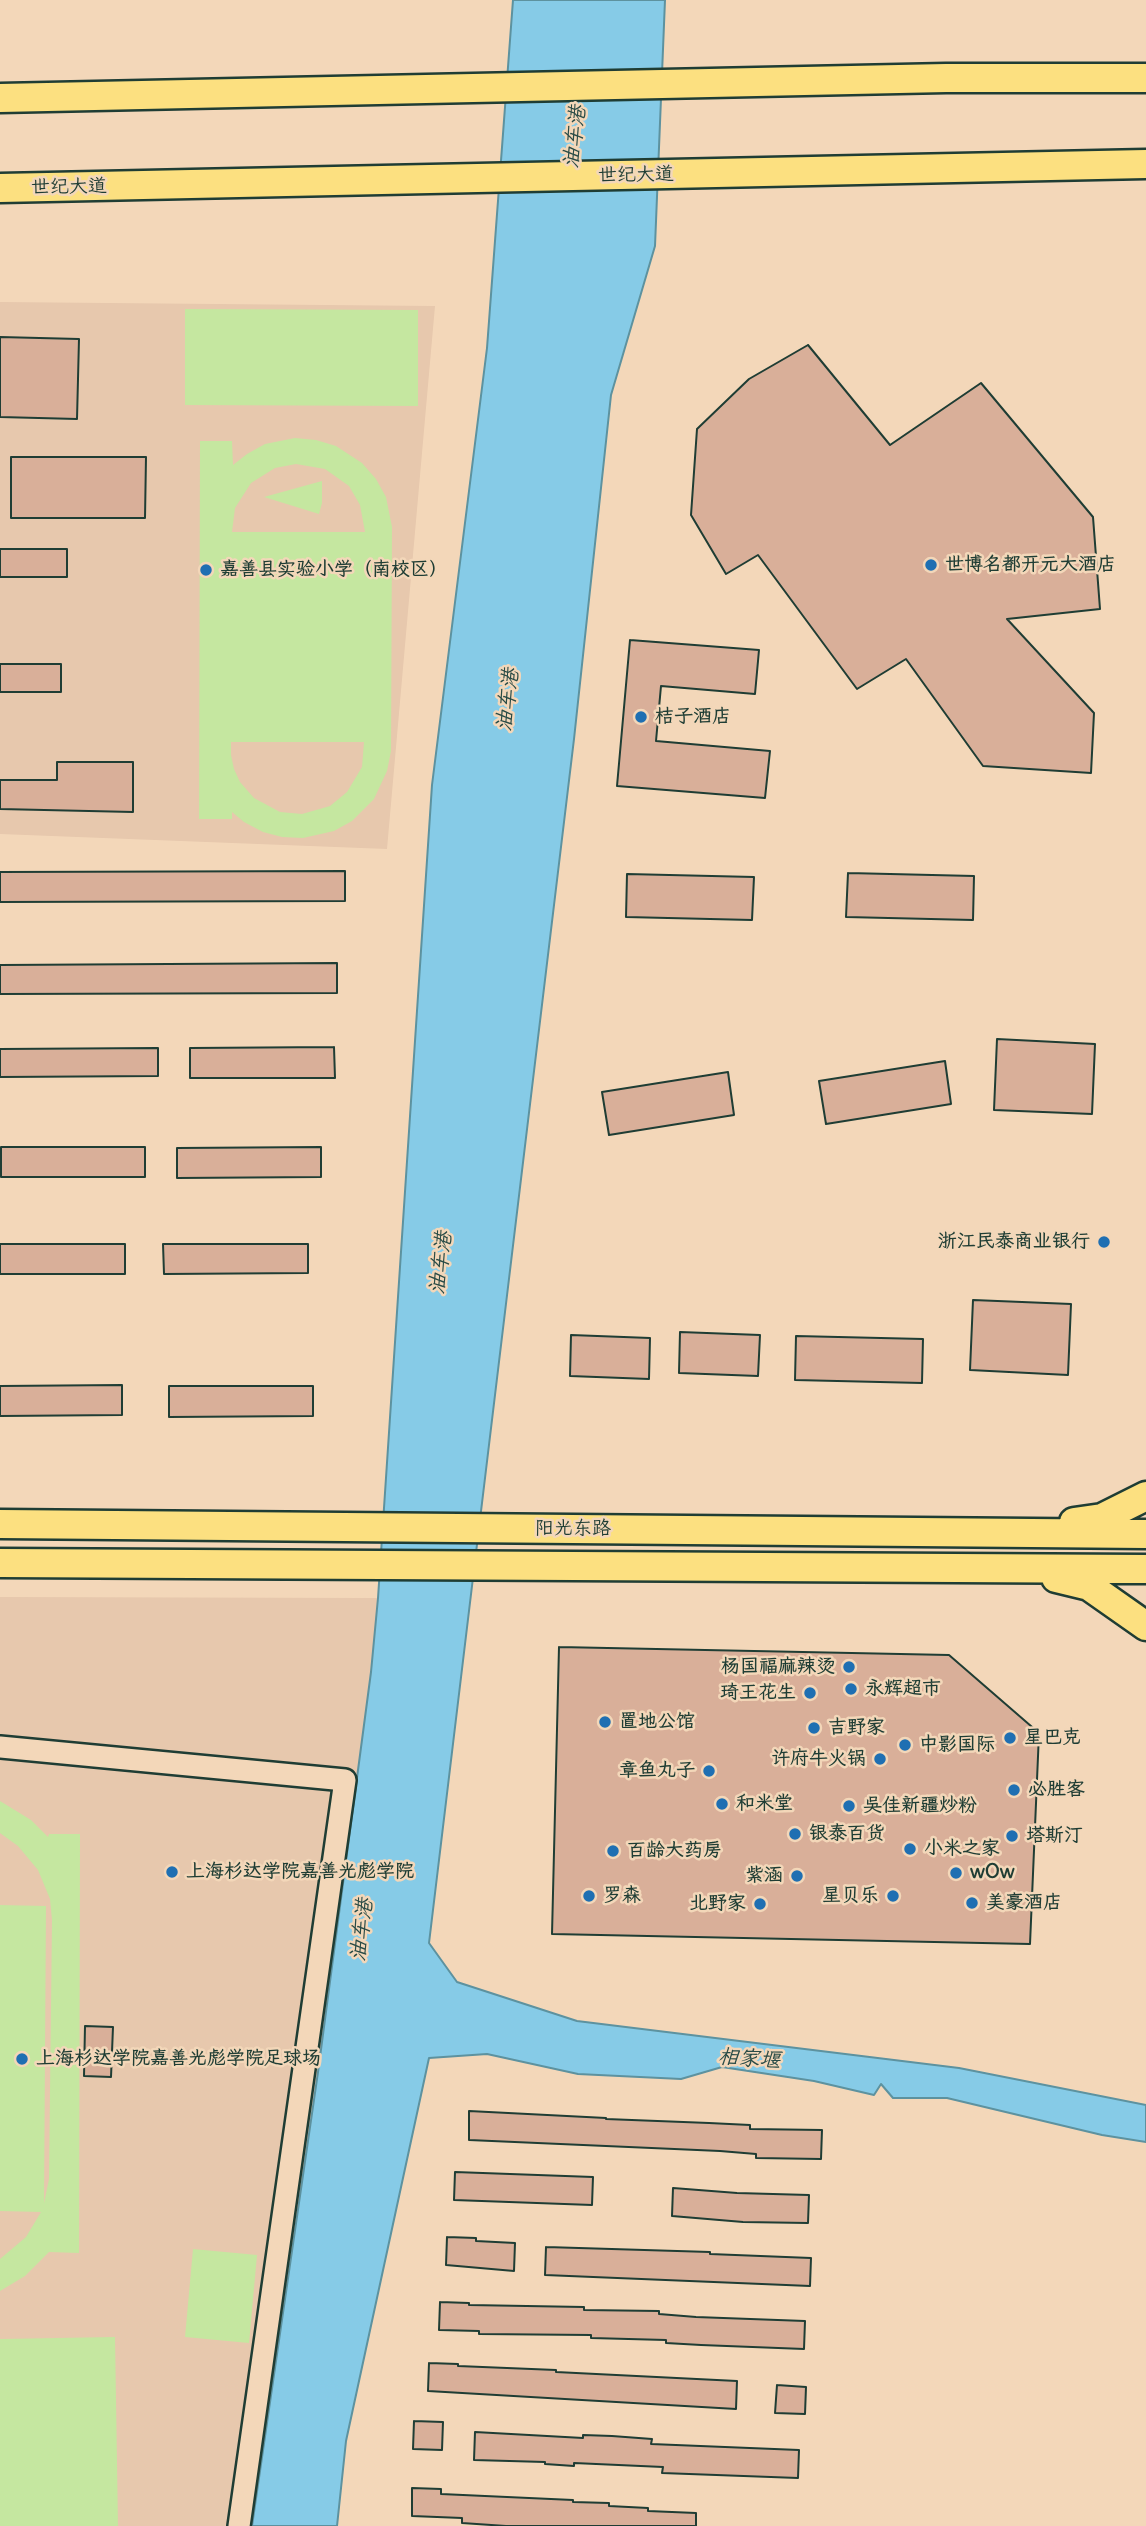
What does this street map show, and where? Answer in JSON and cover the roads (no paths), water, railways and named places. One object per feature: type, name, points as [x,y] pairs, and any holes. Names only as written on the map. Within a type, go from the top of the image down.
[{"type":"main road","points":[[0,97],[946,78],[1146,78]]},
{"type":"main road","name":"世纪大道","points":[[0,188],[1146,164]]},
{"type":"main road","points":[[1014,1533],[1102,1517],[1146,1496]]},
{"type":"main road","name":"阳光东路","points":[[0,1524],[1146,1534]]},
{"type":"main road","name":"阳光东路","points":[[0,1563],[1146,1569]]},
{"type":"main road","points":[[1012,1569],[1089,1586],[1146,1626]]},
{"type":"lane","points":[[0,1747],[345,1780],[239,2526]]},
{"type":"water","points":[[513,0],[665,0],[655,246],[611,395],[574,739],[429,1943],[457,1982],[577,2021],[959,2068],[1146,2105],[1146,2142],[1102,2135],[947,2098],[893,2098],[881,2084],[874,2095],[814,2081],[722,2067],[681,2079],[578,2074],[487,2054],[429,2058],[346,2441],[337,2526],[252,2526],[318,2072],[371,1672],[432,785],[487,348]]},
{"type":"place","name":"世博名都开元大酒店","points":[[931,565]]},
{"type":"place","name":"嘉善县实验小学（南校区）","points":[[206,570]]},
{"type":"place","name":"桔子酒店","points":[[641,717]]},
{"type":"place","name":"浙江民泰商业银行","points":[[1104,1242]]},
{"type":"place","name":"杨国福麻辣烫","points":[[849,1667]]},
{"type":"place","name":"永辉超市","points":[[851,1689]]},
{"type":"place","name":"琦王花生","points":[[810,1693]]},
{"type":"place","name":"置地公馆","points":[[605,1722]]},
{"type":"place","name":"吉野家","points":[[814,1728]]},
{"type":"place","name":"星巴克","points":[[1010,1738]]},
{"type":"place","name":"中影国际","points":[[905,1745]]},
{"type":"place","name":"许府牛火锅","points":[[880,1759]]},
{"type":"place","name":"章鱼丸子","points":[[709,1771]]},
{"type":"place","name":"必胜客","points":[[1014,1790]]},
{"type":"place","name":"和米堂","points":[[722,1804]]},
{"type":"place","name":"吴佳新疆炒粉","points":[[849,1806]]},
{"type":"place","name":"银泰百货","points":[[795,1834]]},
{"type":"place","name":"塔斯汀","points":[[1012,1836]]},
{"type":"place","name":"小米之家","points":[[910,1849]]},
{"type":"place","name":"百龄大药房","points":[[613,1851]]},
{"type":"place","name":"上海杉达学院嘉善光彪学院","points":[[172,1872]]},
{"type":"place","name":"wOw","points":[[956,1873]]},
{"type":"place","name":"紫涵","points":[[797,1876]]},
{"type":"place","name":"罗森","points":[[589,1896]]},
{"type":"place","name":"星贝乐","points":[[893,1896]]},
{"type":"place","name":"美豪酒店","points":[[972,1903]]},
{"type":"place","name":"北野家","points":[[760,1904]]},
{"type":"place","name":"上海杉达学院嘉善光彪学院足球场","points":[[22,2059]]},
{"type":"water label","name":"油车港","points":[[575,137]]},
{"type":"water label","name":"油车港","points":[[508,700]]},
{"type":"water label","name":"油车港","points":[[441,1263]]},
{"type":"water label","name":"油车港","points":[[362,1930]]},
{"type":"water label","name":"相家堰","points":[[749,2059]]}]
